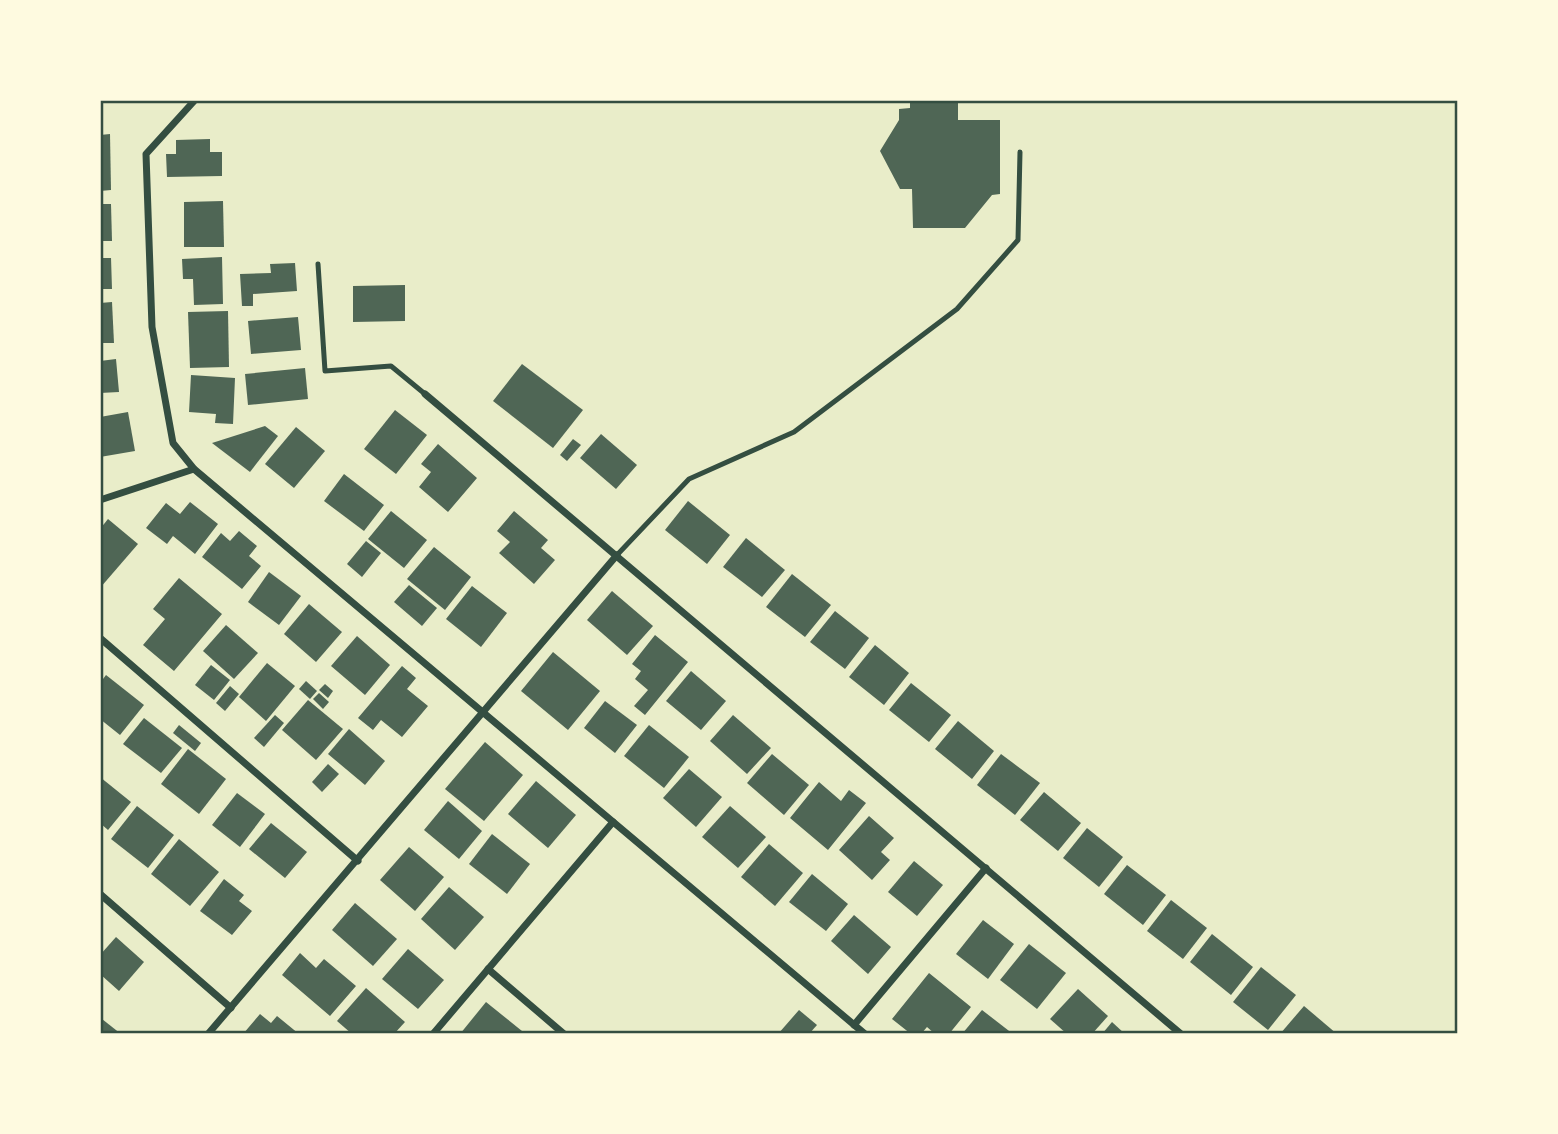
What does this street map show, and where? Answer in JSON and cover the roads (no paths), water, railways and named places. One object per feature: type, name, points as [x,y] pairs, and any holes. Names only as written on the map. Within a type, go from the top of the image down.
[{"type":"street","points":[[195,100],[146,154],[152,327],[173,443],[194,470],[865,1034]]},
{"type":"street","points":[[425,394],[1181,1034]]},
{"type":"street","points":[[100,500],[194,470]]},
{"type":"street","points":[[208,1034],[617,555]]},
{"type":"street","points":[[100,638],[358,861]]},
{"type":"street","points":[[433,1034],[613,822]]},
{"type":"street","points":[[854,1025],[986,868]]},
{"type":"street","points":[[100,894],[231,1007]]},
{"type":"street","points":[[488,969],[564,1034]]},
{"type":"lane","points":[[617,555],[689,479],[794,432],[957,309],[1018,240],[1020,152]]},
{"type":"lane","points":[[318,264],[325,371],[391,366],[425,394]]}]
